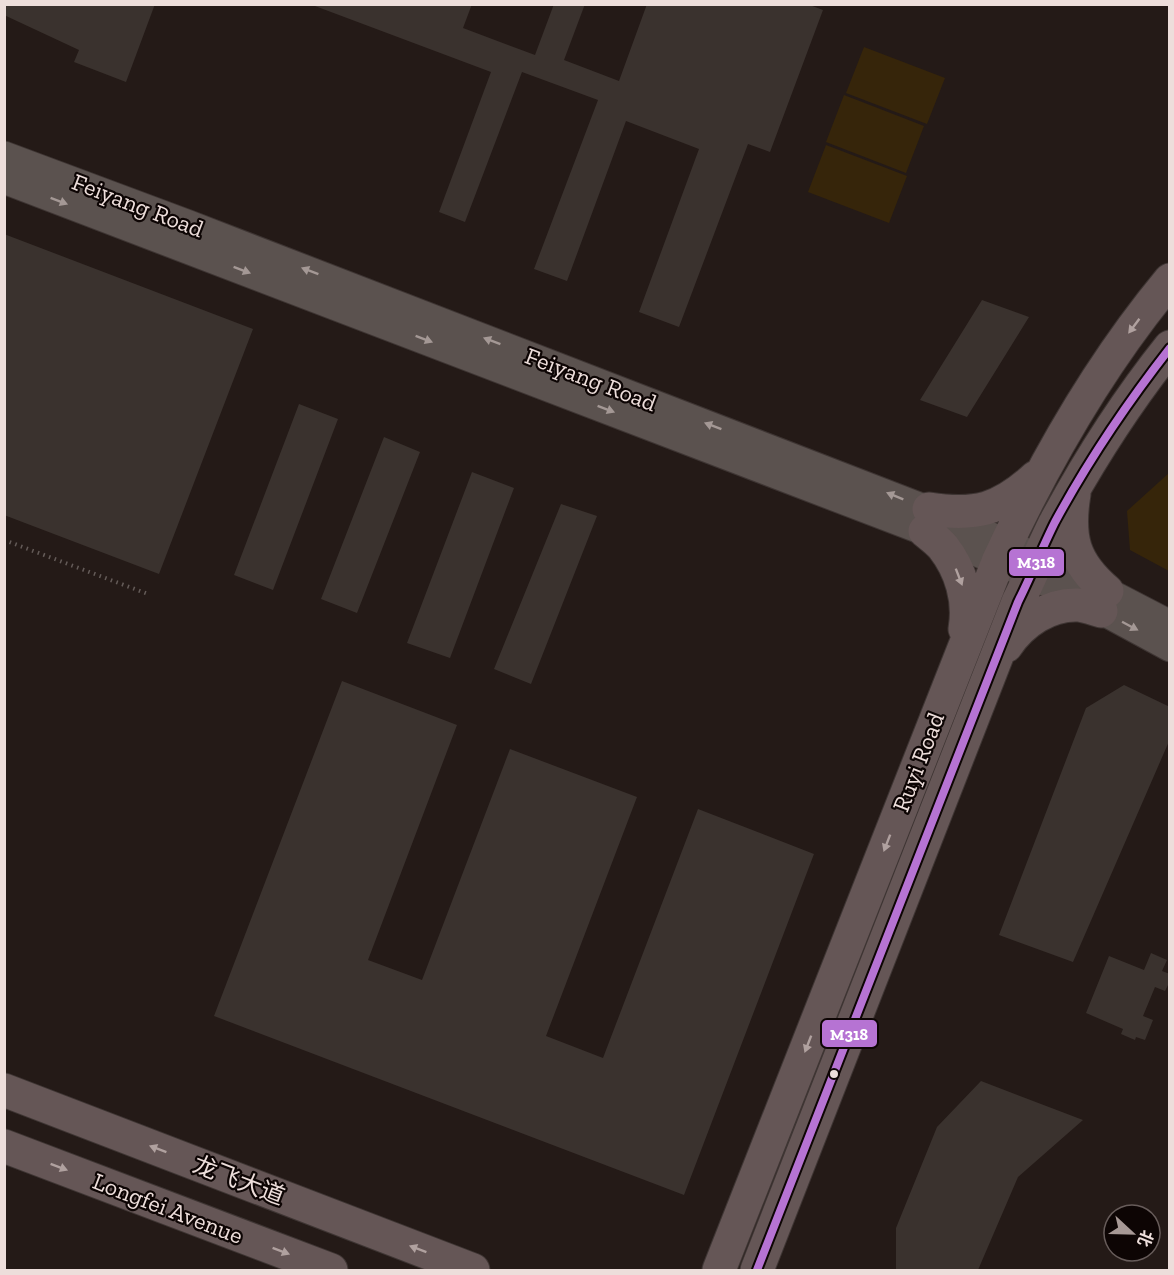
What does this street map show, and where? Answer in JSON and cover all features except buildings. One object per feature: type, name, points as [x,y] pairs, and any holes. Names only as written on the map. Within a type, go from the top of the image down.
[{"type":"main road","name":"Ruyi Road","points":[[719,1270],[1002,553],[1068,427],[1128,335],[1170,280]]},
{"type":"main road","name":"Ruyi Road","points":[[764,1262],[995,662],[1034,567],[1074,490],[1118,418],[1170,347]]},
{"type":"main road","points":[[962,651],[967,619],[965,596],[952,561],[927,520],[952,513],[972,512],[1007,500],[1044,470]]},
{"type":"main road","points":[[995,662],[1010,639],[1028,622],[1048,610],[1064,605],[1104,601],[1083,566],[1076,549],[1071,514],[1074,490]]},
{"type":"main road","name":"龙飞大道","points":[[4,1090],[473,1270]]},
{"type":"main road","name":"Longfei Avenue","points":[[4,1146],[331,1270]]},
{"type":"main road","points":[[699,1270],[734,1232]]},
{"type":"street","name":"Feiyang Road","points":[[4,155],[189,224],[927,520]]},
{"type":"street","name":"Feiyang Road","points":[[4,180],[927,520],[963,523],[1002,553],[1034,567],[1061,589],[1170,624]]},
{"type":"street","name":"Feiyang Road","points":[[1104,601],[1170,648]]},
{"type":"path","points":[[4,540],[148,594]]},
{"type":"shaded area","points":[[864,47],[945,78],[927,124],[846,93]]},
{"type":"shaded area","points":[[844,95],[924,126],[906,173],[826,142]]},
{"type":"shaded area","points":[[826,145],[907,176],[889,223],[808,192]]},
{"type":"shaded area","points":[[1169,473],[1169,571],[1130,550],[1127,511]]},
{"type":"transit line","name":"M318","points":[[757,1270],[1018,602],[1055,522],[1081,477],[1123,411],[1170,348]]}]
